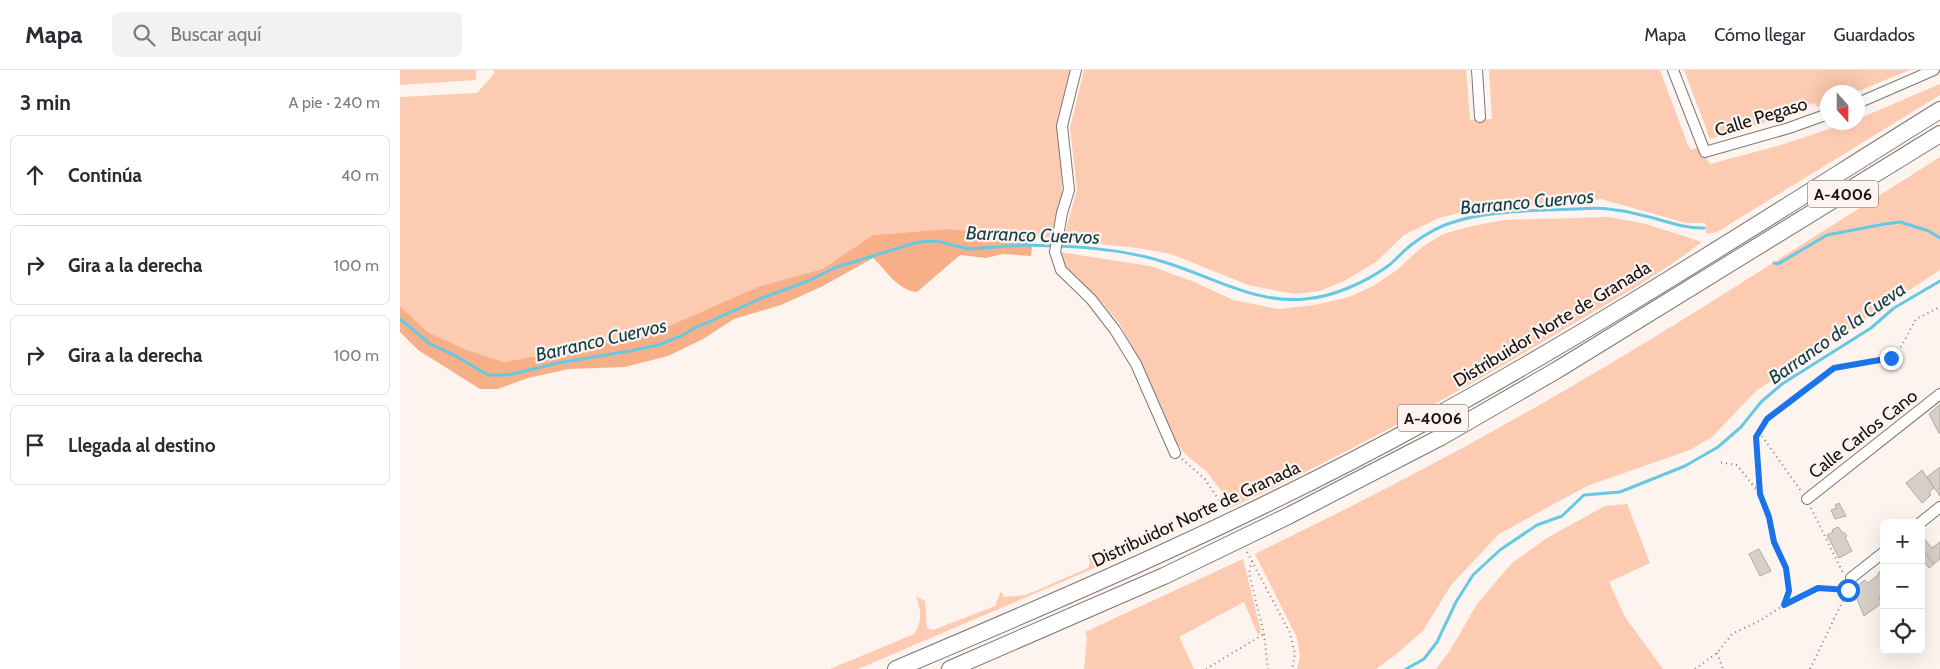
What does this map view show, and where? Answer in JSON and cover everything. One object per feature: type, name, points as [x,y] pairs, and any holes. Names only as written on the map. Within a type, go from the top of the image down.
[{"type":"main road","name":"Distribuidor Norte de Granada","points":[[896,669],[1152,559],[1273,502],[1425,422],[1552,350],[1940,110]]},
{"type":"main road","name":"A-4006","points":[[950,669],[1164,576],[1288,516],[1441,437],[1574,360],[1940,134]]},
{"type":"street","points":[[1076,70],[1062,126],[1069,190],[1062,213],[1055,252],[1060,270],[1091,299],[1115,330],[1136,364],[1175,453]]},
{"type":"street","points":[[1477,70],[1480,117]]},
{"type":"street","name":"Calle Pegaso","points":[[1673,70],[1705,152],[1789,128],[1820,117]]},
{"type":"street","points":[[1865,100],[1934,70]]},
{"type":"street","name":"Calle Carlos Cano","points":[[1807,500],[1940,394]]},
{"type":"street","points":[[1925,519],[1940,507]]},
{"type":"street","points":[[1851,578],[1880,555]]},
{"type":"path","points":[[1760,494],[1756,437],[1767,419],[1834,368],[1891,358],[1898,352],[1916,319],[1940,307]]},
{"type":"path","points":[[1175,453],[1204,479],[1222,505]]},
{"type":"path","points":[[1718,462],[1737,465],[1760,494],[1769,517],[1774,542],[1786,568],[1789,591],[1784,605]]},
{"type":"path","points":[[1247,552],[1290,633],[1295,654],[1292,669]]},
{"type":"path","points":[[1252,561],[1249,573],[1264,634],[1268,669]]},
{"type":"path","points":[[1810,669],[1848,590],[1851,578]]},
{"type":"path","points":[[1694,669],[1717,653],[1732,634],[1761,620],[1784,605],[1818,588],[1848,590]]},
{"type":"path","points":[[1206,669],[1264,634]]},
{"type":"path","points":[[1717,653],[1723,669]]},
{"type":"shaded area","points":[[400,70],[476,70],[476,80],[400,85]]},
{"type":"shaded area","points":[[494,70],[1073,70],[1061,136],[1062,196],[1052,238],[948,229],[873,235],[822,269],[760,286],[646,336],[504,362],[467,350],[426,332],[400,306],[400,97],[477,93],[494,74]]},
{"type":"shaded area","points":[[1084,70],[1466,70],[1470,120],[1492,119],[1489,70],[1660,70],[1688,145],[1691,150],[1699,147],[1710,164],[1781,145],[1826,130],[1865,130],[1865,116],[1940,84],[1940,95],[1717,232],[1706,234],[1705,223],[1686,223],[1601,199],[1503,208],[1478,208],[1439,218],[1404,235],[1376,262],[1344,281],[1320,291],[1294,294],[1248,285],[1171,254],[1138,248],[1063,240],[1077,190],[1070,128]]},
{"type":"shaded area","points":[[1684,70],[1910,70],[1865,88],[1865,85],[1820,85],[1820,106],[1817,107],[1815,103],[1806,106],[1807,110],[1710,139]]},
{"type":"shaded area","points":[[1940,157],[1940,270],[1756,391],[1712,437],[1690,450],[1587,486],[1499,534],[1451,585],[1423,631],[1376,669],[1297,669],[1300,656],[1297,638],[1255,554],[1410,476],[1558,394],[1723,294]]},
{"type":"shaded area","points":[[1608,217],[1646,224],[1702,242],[1633,289],[1480,378],[1356,446],[1230,508],[1231,493],[1225,496],[1207,472],[1185,454],[1172,436],[1138,359],[1120,324],[1097,297],[1070,274],[1064,266],[1059,252],[1150,266],[1192,281],[1233,300],[1279,309],[1315,305],[1349,297],[1373,286],[1397,270],[1422,247],[1443,234],[1504,220]]},
{"type":"shaded area","points":[[948,229],[1033,236],[1031,256],[1003,254],[986,258],[960,255],[917,292],[898,284],[873,258],[823,286],[781,305],[734,319],[703,339],[668,356],[625,367],[569,369],[528,378],[498,389],[480,389],[418,350],[400,332],[400,306],[427,332],[467,350],[504,362],[646,336],[760,286],[822,269],[873,235]]},
{"type":"shaded area","points":[[1627,504],[1650,563],[1609,582],[1625,617],[1663,669],[1436,669],[1449,652],[1477,604],[1511,564],[1547,538],[1605,506]]},
{"type":"shaded area","points":[[1095,552],[1098,559],[1110,558],[1111,561],[858,669],[830,669],[914,634],[919,624],[920,615],[916,596],[925,601],[927,628],[933,630],[995,606],[1001,591],[1004,597],[1026,595],[1088,568],[1090,563],[1088,555]]},
{"type":"shaded area","points":[[1243,559],[1261,632],[1258,635],[1244,602],[1179,637],[1194,669],[1084,669],[1087,637],[1085,632]]},
{"type":"building","points":[[1940,404],[1940,433],[1939,433],[1929,414]]},
{"type":"building","points":[[1940,467],[1940,496],[1927,477]]},
{"type":"building","points":[[1922,470],[1934,488],[1929,492],[1931,495],[1922,503],[1906,483]]},
{"type":"building","points":[[1839,503],[1846,516],[1835,519],[1831,510],[1837,508],[1835,505]]},
{"type":"building","points":[[1838,527],[1847,536],[1845,537],[1852,551],[1839,558],[1827,535]]},
{"type":"building","points":[[1925,540],[1932,548],[1940,542],[1940,559],[1934,564],[1925,553]]},
{"type":"building","points":[[1759,549],[1771,571],[1760,576],[1749,554]]},
{"type":"building","points":[[1925,553],[1934,564],[1929,568],[1925,563]]},
{"type":"building","points":[[1880,572],[1880,604],[1864,616],[1853,589],[1865,580],[1868,583]]},
{"type":"waterway","name":"Barranco Cuervos","points":[[1059,246],[1139,255],[1250,293],[1286,299],[1305,299],[1338,292],[1370,278],[1388,266],[1411,245],[1433,231],[1451,223],[1484,215],[1600,208],[1629,212],[1688,227],[1704,228]]},
{"type":"waterway","name":"Barranco Cuervos","points":[[1774,263],[1778,264],[1827,235],[1885,224],[1900,222],[1929,231],[1940,238]]},
{"type":"waterway","name":"Barranco Cuervos","points":[[400,319],[430,344],[454,355],[488,375],[508,375],[558,363],[658,345],[834,268],[918,242],[936,241],[969,249],[1026,245],[1053,246]]},
{"type":"waterway","name":"Barranco de la Cueva","points":[[1406,669],[1424,659],[1437,642],[1456,602],[1473,575],[1500,550],[1537,525],[1562,516],[1584,495],[1620,492],[1685,466],[1718,447],[1741,427],[1761,402],[1782,384],[1871,328],[1894,308],[1940,281]]},
{"type":"route","points":[[1848,590],[1818,588],[1784,605],[1789,591],[1786,568],[1774,542],[1769,517],[1760,494],[1756,437],[1767,419],[1834,368],[1891,358]]}]
